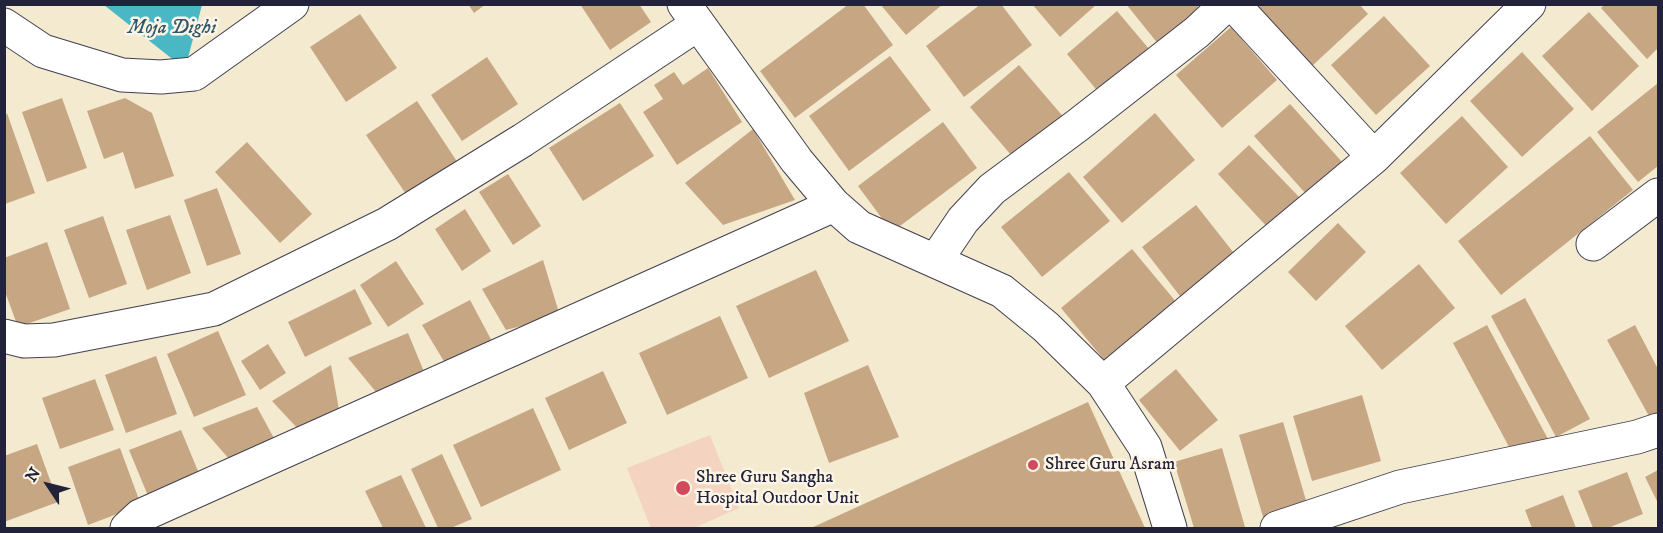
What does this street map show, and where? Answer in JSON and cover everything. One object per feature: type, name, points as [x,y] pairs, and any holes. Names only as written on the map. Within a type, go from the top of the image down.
[{"type":"street","points":[[4,25],[43,51],[122,75],[161,77],[194,74],[292,4]]},
{"type":"street","points":[[936,260],[963,220],[992,189],[1197,32],[1227,4]]},
{"type":"street","points":[[1233,4],[1374,156]]},
{"type":"street","points":[[1103,383],[1374,156],[1529,4]]},
{"type":"street","points":[[4,336],[24,341],[54,340],[214,309],[387,224],[523,140],[691,14],[797,161],[834,205],[860,227],[1002,291],[1046,327],[1103,383],[1144,447],[1170,528]]},
{"type":"street","points":[[1593,244],[1659,195]]},
{"type":"street","points":[[127,528],[140,516],[834,205]]},
{"type":"street","points":[[1277,528],[1400,487],[1637,437],[1659,430]]},
{"type":"shaded area","name":"Shree Guru Sangha Hospital Outdoor Unit","points":[[710,435],[739,508],[694,528],[651,528],[627,468]]},
{"type":"water","name":"Moja Dighi","points":[[104,5],[202,5],[185,69]]},
{"type":"building","points":[[468,4],[486,4],[474,13]]},
{"type":"building","points":[[580,4],[639,4],[651,22],[610,50]]},
{"type":"building","points":[[849,4],[863,4],[893,45],[795,118],[760,71]]},
{"type":"building","points":[[880,4],[943,4],[906,35]]},
{"type":"building","points":[[981,4],[1001,4],[1032,45],[964,97],[926,46]]},
{"type":"building","points":[[1032,4],[1097,4],[1060,37]]},
{"type":"building","points":[[1126,4],[1196,4],[1201,11],[1159,45]]},
{"type":"building","points":[[1255,4],[1359,4],[1368,14],[1312,66]]},
{"type":"building","points":[[1605,4],[1658,4],[1658,48],[1647,59],[1601,8]]},
{"type":"building","points":[[1117,11],[1155,56],[1104,99],[1067,54]]},
{"type":"building","points":[[1589,12],[1639,66],[1592,111],[1542,56]]},
{"type":"building","points":[[360,14],[397,68],[346,102],[310,47]]},
{"type":"building","points":[[1384,16],[1430,66],[1376,115],[1331,65]]},
{"type":"building","points":[[1231,27],[1277,80],[1222,128],[1176,75]]},
{"type":"building","points":[[1522,52],[1574,109],[1522,157],[1470,101]]},
{"type":"building","points":[[890,56],[931,110],[849,171],[809,116]]},
{"type":"building","points":[[487,57],[518,104],[462,141],[431,95]]},
{"type":"building","points":[[1019,65],[1066,120],[1017,162],[970,107]]},
{"type":"building","points":[[708,68],[742,122],[677,165],[643,112],[663,99],[654,85],[674,72],[683,85]]},
{"type":"building","points":[[1658,83],[1658,166],[1638,182],[1597,132]]},
{"type":"building","points":[[62,98],[87,168],[47,182],[22,112]]},
{"type":"building","points":[[125,98],[152,113],[174,176],[135,189],[123,152],[104,159],[87,111]]},
{"type":"building","points":[[417,101],[458,163],[408,197],[366,135]]},
{"type":"building","points":[[620,103],[654,156],[583,201],[549,148]]},
{"type":"building","points":[[1290,104],[1343,163],[1307,195],[1254,136]]},
{"type":"building","points":[[7,113],[35,193],[5,204],[5,117]]},
{"type":"building","points":[[1155,113],[1195,160],[1122,223],[1083,177]]},
{"type":"building","points":[[1462,116],[1508,167],[1446,224],[1400,173]]},
{"type":"building","points":[[943,122],[977,168],[892,232],[858,186]]},
{"type":"building","points":[[753,129],[795,200],[723,225],[685,183]]},
{"type":"building","points":[[1590,136],[1633,190],[1501,295],[1458,241]]},
{"type":"building","points":[[247,142],[312,214],[280,243],[215,172]]},
{"type":"building","points":[[1249,145],[1302,200],[1270,230],[1218,174]]},
{"type":"building","points":[[1069,172],[1110,221],[1042,277],[1001,227]]},
{"type":"building","points":[[508,174],[541,226],[513,245],[479,192]]},
{"type":"building","points":[[217,188],[241,254],[207,266],[184,200]]},
{"type":"building","points":[[1196,205],[1237,257],[1183,300],[1142,247]]},
{"type":"building","points":[[465,209],[491,251],[462,271],[435,229]]},
{"type":"building","points":[[170,215],[191,273],[147,290],[126,230]]},
{"type":"building","points":[[103,216],[127,284],[89,298],[64,230]]},
{"type":"building","points":[[1338,223],[1366,252],[1316,301],[1288,272]]},
{"type":"building","points":[[47,242],[70,309],[18,327],[4,289],[4,258]]},
{"type":"building","points":[[1132,249],[1177,303],[1105,361],[1061,308]]},
{"type":"building","points":[[543,260],[560,316],[506,330],[482,289]]},
{"type":"building","points":[[396,261],[424,304],[388,327],[360,285]]},
{"type":"building","points":[[1419,264],[1455,308],[1382,370],[1345,326]]},
{"type":"building","points":[[816,270],[849,341],[769,378],[736,306]]},
{"type":"building","points":[[355,289],[372,324],[305,357],[288,322]]},
{"type":"building","points":[[1525,298],[1590,419],[1556,437],[1491,316]]},
{"type":"building","points":[[470,300],[494,345],[445,363],[422,325]]},
{"type":"building","points":[[720,316],[748,378],[667,415],[639,353]]},
{"type":"building","points":[[1487,325],[1548,439],[1514,456],[1453,343]]},
{"type":"building","points":[[1635,325],[1658,369],[1658,414],[1650,418],[1607,340]]},
{"type":"building","points":[[218,331],[246,395],[194,417],[167,354]]},
{"type":"building","points":[[408,333],[425,374],[376,392],[348,358]]},
{"type":"building","points":[[268,344],[286,373],[260,390],[241,361]]},
{"type":"building","points":[[156,356],[177,414],[126,433],[105,375]]},
{"type":"building","points":[[331,365],[340,415],[298,429],[272,401]]},
{"type":"building","points":[[868,365],[899,437],[829,463],[804,393]]},
{"type":"building","points":[[1176,369],[1218,420],[1180,451],[1139,400]]},
{"type":"building","points":[[603,371],[627,423],[569,450],[545,398]]},
{"type":"building","points":[[95,379],[114,430],[60,449],[42,398]]},
{"type":"building","points":[[1362,395],[1381,461],[1312,481],[1293,416]]},
{"type":"building","name":"Shree Guru Asram","points":[[1088,402],[1145,528],[811,528]]},
{"type":"building","points":[[257,407],[275,440],[230,460],[202,428]]},
{"type":"building","points":[[533,408],[561,470],[481,507],[453,445]]},
{"type":"building","points":[[1283,422],[1310,514],[1266,527],[1239,435]]},
{"type":"building","points":[[181,430],[198,471],[151,503],[129,450]]},
{"type":"building","points":[[37,444],[58,502],[4,522],[4,456]]},
{"type":"building","points":[[120,448],[141,505],[88,525],[68,467]]},
{"type":"building","points":[[1222,448],[1245,527],[1194,528],[1174,462]]},
{"type":"building","points":[[442,454],[472,519],[451,528],[438,528],[411,469]]},
{"type":"building","points":[[1658,470],[1658,503],[1645,477]]},
{"type":"building","points":[[1627,472],[1643,514],[1608,528],[1593,528],[1578,491]]},
{"type":"building","points":[[401,475],[426,528],[383,528],[365,491]]},
{"type":"building","points":[[1563,495],[1576,528],[1532,528],[1525,510]]},
{"type":"place","name":"Shree Guru Asram","points":[[1033,465]]},
{"type":"place","name":"Shree Guru Sangha Hospital Outdoor Unit","points":[[683,488]]}]
